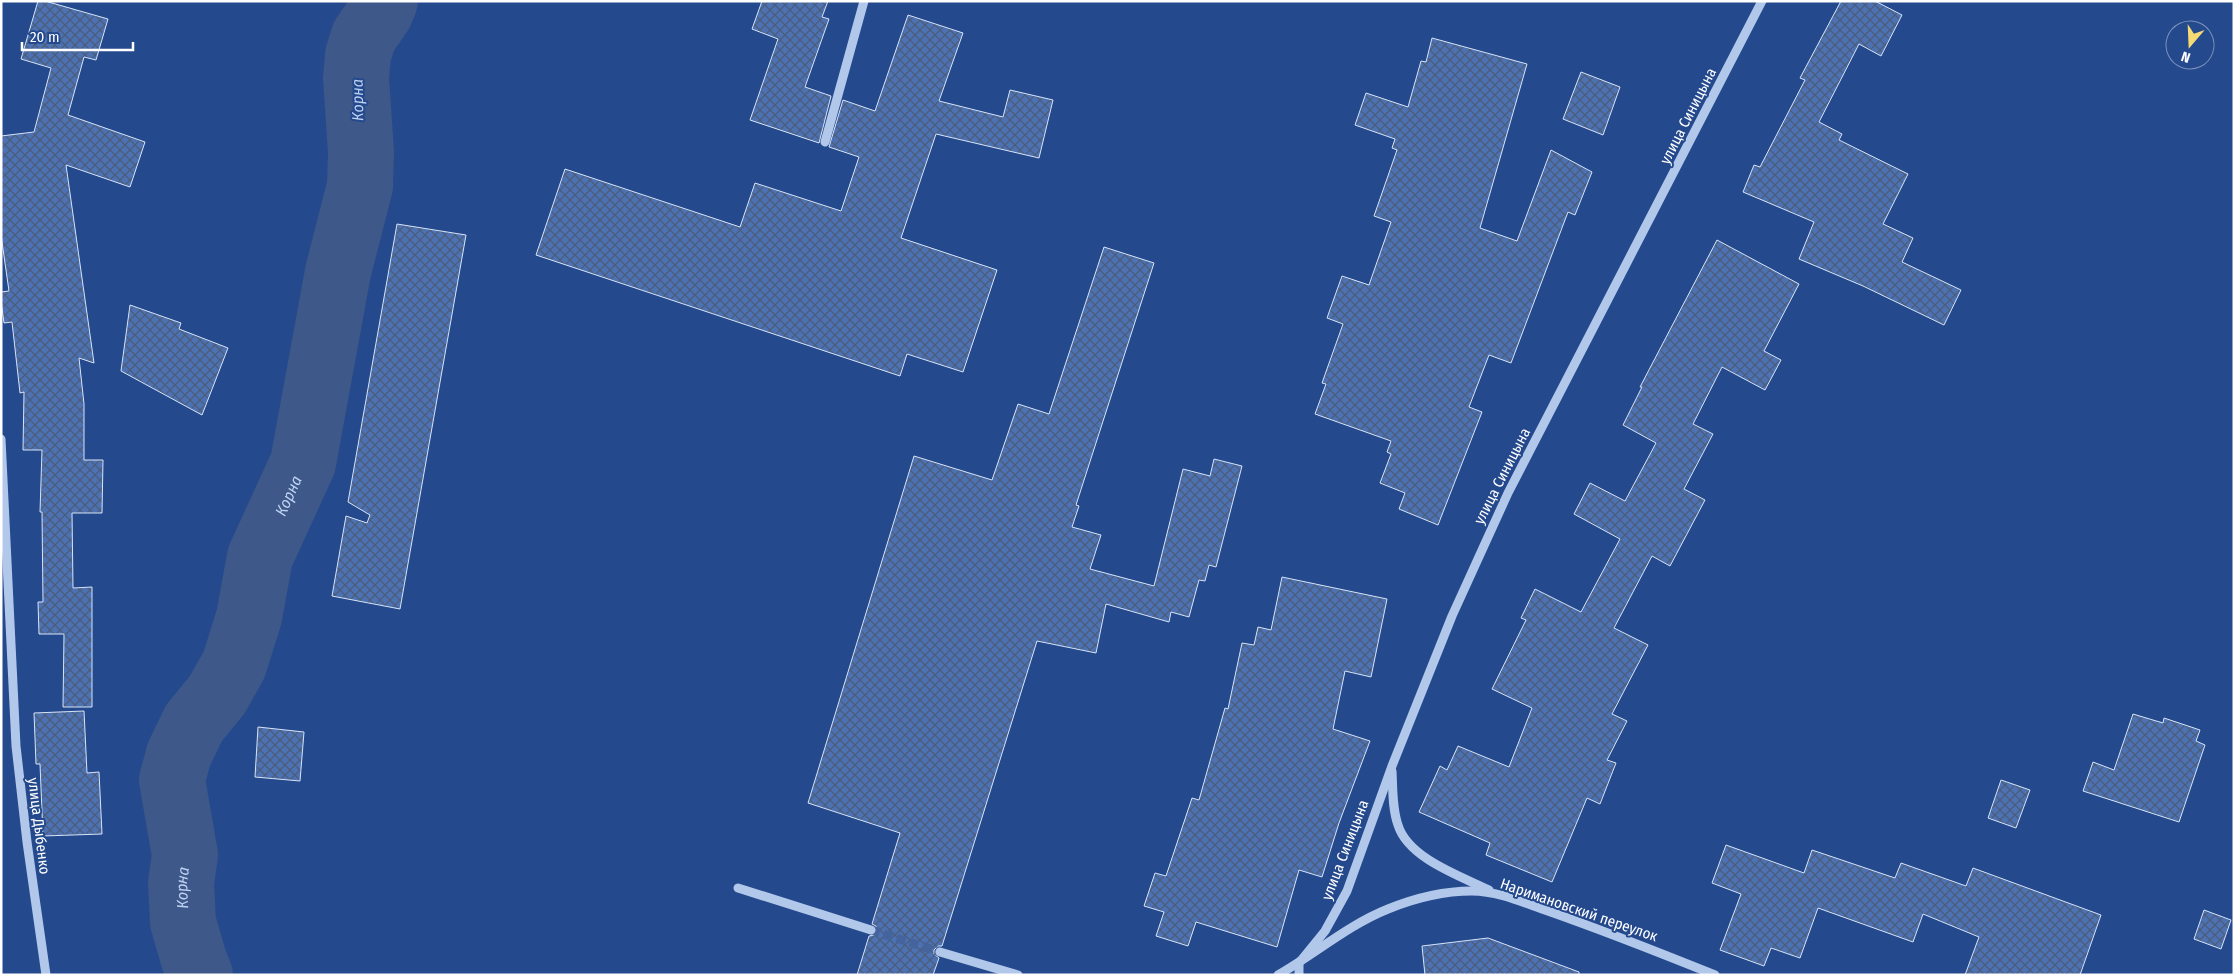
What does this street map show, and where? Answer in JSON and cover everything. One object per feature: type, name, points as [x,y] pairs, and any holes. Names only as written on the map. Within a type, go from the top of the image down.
[{"type":"street","points":[[826,142],[864,1]]},
{"type":"street","name":"улица Синицына","points":[[1299,963],[1325,931],[1347,891],[1392,766],[1452,616],[1508,493],[1762,1]]},
{"type":"street","name":"улица Дыбенко","points":[[1,439],[4,471],[6,653],[27,842],[46,975]]},
{"type":"street","points":[[1392,766],[1394,810],[1398,826],[1407,842],[1441,867],[1500,894]]},
{"type":"street","points":[[738,888],[871,930]]},
{"type":"street","name":"Наримановский переулок","points":[[1278,975],[1358,923],[1412,900],[1442,893],[1473,891],[1500,894],[1592,926],[1715,975]]},
{"type":"street","points":[[940,952],[1016,974]]},
{"type":"street","points":[[1299,963],[1299,975]]},
{"type":"street","points":[[981,975],[984,965]]},
{"type":"building","points":[[38,1],[45,1],[108,19],[96,60],[84,57],[68,115],[145,142],[130,187],[66,165],[94,363],[79,358],[84,404],[84,460],[103,460],[102,513],[72,513],[73,588],[92,587],[92,707],[63,707],[64,634],[39,634],[38,602],[43,602],[42,512],[40,512],[42,450],[23,450],[24,392],[20,393],[12,322],[4,323],[1,301],[1,292],[9,291],[1,235],[1,136],[34,132],[51,68],[21,59]]},
{"type":"building","points":[[762,1],[828,1],[822,17],[829,19],[805,87],[831,96],[819,143],[750,120],[778,39],[752,29]]},
{"type":"building","points":[[1841,1],[1875,1],[1902,15],[1881,56],[1859,44],[1819,122],[1842,134],[1839,140],[1908,174],[1883,224],[1913,238],[1902,262],[1961,290],[1944,325],[1863,286],[1799,259],[1814,222],[1743,192],[1754,165],[1760,167],[1805,80],[1800,78]]},
{"type":"building","points":[[908,15],[963,33],[939,101],[1003,117],[1010,90],[1053,100],[1039,158],[936,134],[901,238],[997,270],[963,372],[907,354],[900,376],[536,255],[565,169],[740,227],[755,183],[841,211],[859,157],[829,147],[843,100],[875,111]]},
{"type":"building","points":[[1432,38],[1527,64],[1480,228],[1517,241],[1551,150],[1592,172],[1575,215],[1568,212],[1511,363],[1489,355],[1469,407],[1482,412],[1438,525],[1399,509],[1405,493],[1380,483],[1391,454],[1387,452],[1391,441],[1315,414],[1326,384],[1322,383],[1343,324],[1327,318],[1342,276],[1369,285],[1391,222],[1374,216],[1397,150],[1392,148],[1395,139],[1355,125],[1366,93],[1408,107],[1421,61],[1426,62]]},
{"type":"building","points":[[1581,72],[1620,87],[1603,135],[1563,119]]},
{"type":"building","points":[[397,224],[466,235],[400,609],[332,596],[346,516],[367,523],[370,515],[348,502]]},
{"type":"building","points":[[1717,240],[1799,284],[1764,351],[1781,360],[1765,390],[1722,367],[1693,424],[1713,434],[1684,489],[1705,500],[1670,566],[1652,556],[1614,628],[1648,645],[1612,714],[1627,721],[1607,760],[1616,763],[1600,804],[1587,798],[1552,882],[1486,855],[1490,843],[1419,812],[1440,766],[1447,770],[1458,746],[1509,767],[1532,708],[1492,689],[1526,620],[1521,618],[1535,589],[1581,612],[1620,539],[1574,514],[1590,483],[1625,501],[1656,443],[1623,425],[1642,387],[1640,387]]},
{"type":"building","points":[[1104,247],[1154,263],[1076,505],[1079,506],[1072,527],[1101,535],[1090,569],[1154,586],[1183,469],[1210,476],[1214,459],[1242,466],[1216,567],[1209,565],[1205,581],[1199,580],[1189,617],[1171,612],[1169,622],[1106,604],[1096,653],[1037,641],[942,946],[938,946],[934,950],[934,954],[939,958],[933,975],[857,975],[869,936],[875,935],[877,931],[876,926],[872,924],[900,833],[808,803],[914,456],[992,480],[1018,404],[1049,414]]},
{"type":"building","points":[[130,305],[181,323],[179,329],[228,348],[202,415],[121,371]]},
{"type":"building","points":[[1282,577],[1387,599],[1371,677],[1345,671],[1333,729],[1370,741],[1339,823],[1322,877],[1299,870],[1277,947],[1196,922],[1188,946],[1156,936],[1164,912],[1144,906],[1155,873],[1166,876],[1192,798],[1199,800],[1225,708],[1228,709],[1242,643],[1254,645],[1258,627],[1271,630]]},
{"type":"building","points":[[84,711],[87,773],[99,772],[102,834],[43,836],[40,764],[36,764],[34,713]]},
{"type":"building","points":[[2133,714],[2163,723],[2164,718],[2200,730],[2196,741],[2205,745],[2179,822],[2083,791],[2093,762],[2114,770]]},
{"type":"building","points":[[258,727],[304,732],[300,781],[255,777]]},
{"type":"building","points":[[2001,780],[2030,790],[2016,828],[1988,818]]},
{"type":"building","points":[[1726,845],[1804,873],[1812,850],[1895,878],[1901,863],[1966,886],[1973,868],[2101,915],[2080,975],[1965,975],[1979,937],[1923,914],[1913,942],[1818,908],[1800,958],[1771,948],[1764,966],[1720,950],[1741,894],[1712,883]]},
{"type":"building","points":[[2204,910],[2231,920],[2221,949],[2194,939]]},
{"type":"building","points":[[1488,938],[1579,972],[1579,975],[1425,975],[1422,946]]},
{"type":"waterway","name":"Корна","points":[[200,975],[183,922],[181,883],[185,855],[172,780],[179,754],[194,723],[217,695],[234,665],[249,617],[260,557],[303,463],[338,272],[360,186],[361,152],[356,78],[358,55],[364,36],[380,13],[385,1]]},
{"type":"tunnel","points":[[871,930],[940,952]]}]
